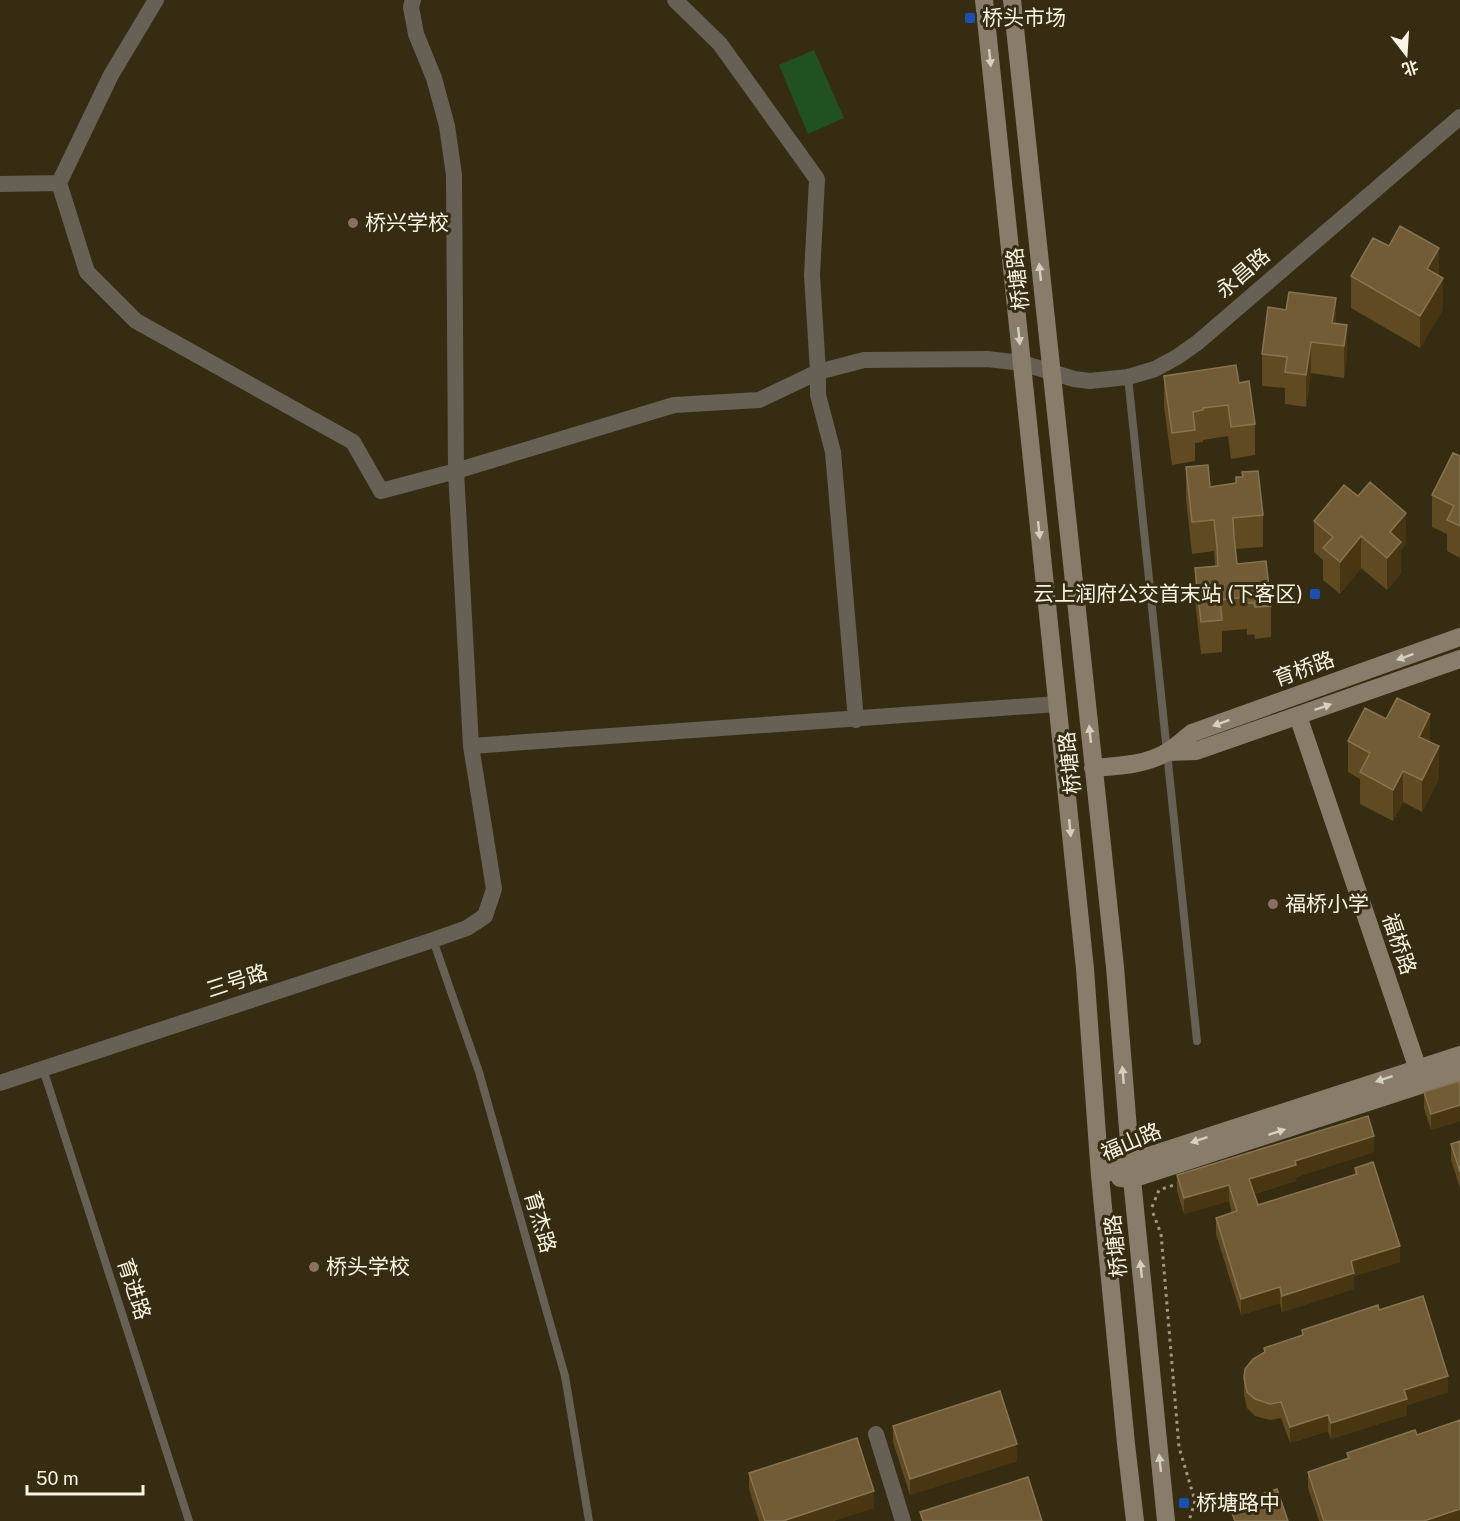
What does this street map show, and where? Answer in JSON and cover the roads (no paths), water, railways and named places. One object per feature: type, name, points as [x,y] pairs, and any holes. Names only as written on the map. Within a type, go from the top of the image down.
[{"type":"street","points":[[0,184],[59,183],[111,75],[156,0]]},
{"type":"street","points":[[412,0],[411,7],[416,34],[434,78],[447,126],[454,175],[456,471],[471,746],[1057,704]]},
{"type":"street","points":[[675,0],[720,44],[817,179],[812,275],[818,395],[833,452],[856,720]]},
{"type":"street","name":"桥塘路","points":[[984,0],[1085,969],[1100,1176],[1135,1521]]},
{"type":"street","name":"桥塘路","points":[[1012,0],[1115,967],[1131,1171],[1166,1521]]},
{"type":"street","name":"永昌路","points":[[59,183],[87,272],[136,321],[353,442],[381,491],[456,471],[674,405],[759,400],[818,372],[864,360],[987,359],[1022,363],[1074,379],[1090,381],[1128,377],[1155,369],[1197,343],[1460,117]]},
{"type":"street","name":"育桥路","points":[[1093,768],[1146,761],[1167,752],[1192,733],[1460,637]]},
{"type":"street","name":"育桥路","points":[[1167,752],[1196,751],[1460,659]]},
{"type":"street","name":"福桥路","points":[[1298,716],[1420,1076]]},
{"type":"street","name":"三号路","points":[[0,1083],[433,940],[467,928],[485,916],[494,889],[471,746]]},
{"type":"street","name":"福山路","points":[[1100,1176],[1131,1171],[1420,1076],[1460,1055]]},
{"type":"street","name":"福山路","points":[[1420,1076],[1460,1072]]},
{"type":"street","points":[[876,1434],[903,1521]]},
{"type":"lane","points":[[1128,377],[1197,1041]]},
{"type":"lane","name":"育杰路","points":[[433,940],[479,1072],[565,1376],[589,1521]]},
{"type":"lane","name":"育进路","points":[[44,1069],[189,1521]]},
{"type":"place","name":"桥头市场","points":[[970,18]]},
{"type":"place","name":"桥兴学校","points":[[353,223]]},
{"type":"place","name":"云上润府公交首末站 (下客区)","points":[[1315,594]]},
{"type":"place","name":"福桥小学","points":[[1273,904]]},
{"type":"place","name":"桥头学校","points":[[314,1267]]},
{"type":"place","name":"桥塘路中","points":[[1184,1503]]}]
